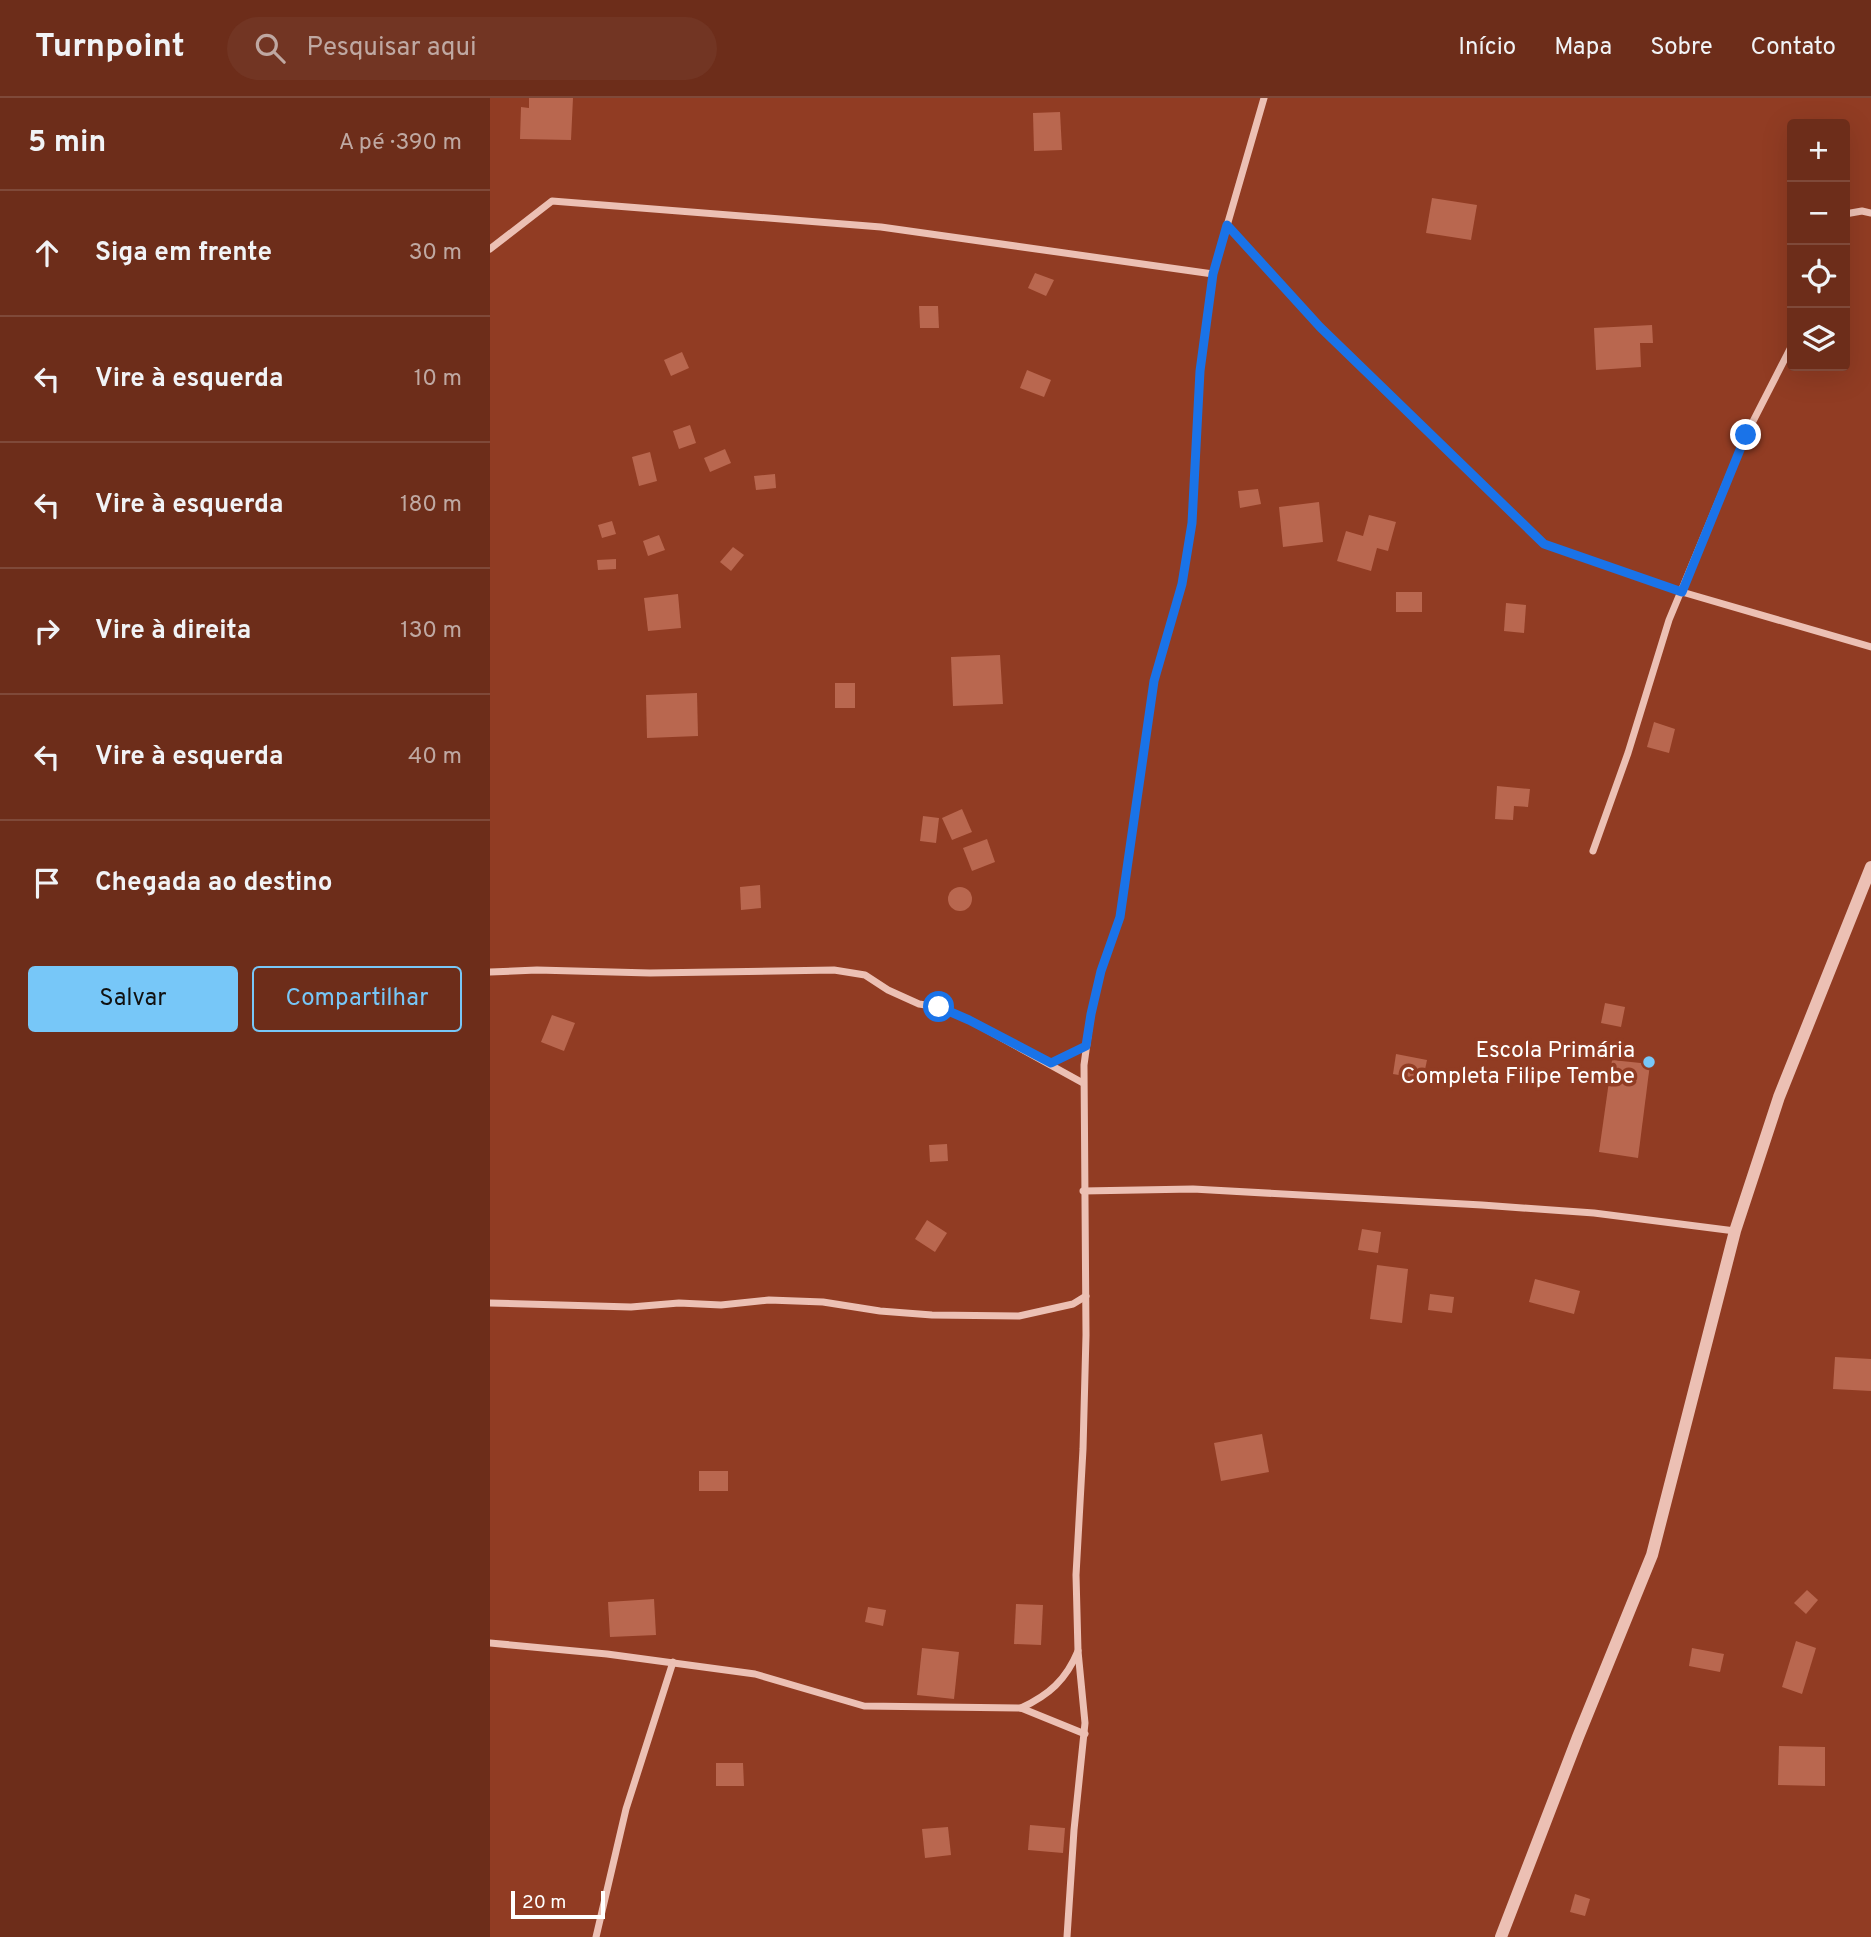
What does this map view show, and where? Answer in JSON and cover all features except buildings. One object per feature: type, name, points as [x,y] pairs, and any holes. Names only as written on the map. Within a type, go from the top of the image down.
[{"type":"street","points":[[1067,1937],[1074,1830],[1086,1723],[1078,1651],[1076,1575],[1083,1449],[1086,1296],[1083,1083],[1086,1046],[1101,971],[1120,917],[1154,681],[1182,584],[1192,523],[1200,371],[1213,274],[1264,98]]},
{"type":"street","points":[[490,249],[552,201],[881,227],[1213,274]]},
{"type":"street","points":[[1850,213],[1871,213]]},
{"type":"street","points":[[1227,225],[1320,327],[1544,544],[1682,592],[1871,647]]},
{"type":"street","points":[[1593,851],[1628,752],[1669,620],[1746,435],[1787,355]]},
{"type":"street","points":[[1501,1937],[1653,1555],[1735,1231],[1779,1097],[1871,867]]},
{"type":"street","points":[[490,972],[537,970],[650,974],[834,970],[865,975],[888,990],[919,1004],[939,1007],[969,1020],[1083,1083]]},
{"type":"street","points":[[1051,1063],[1086,1046]]},
{"type":"street","points":[[1083,1191],[1193,1189],[1469,1205],[1594,1213],[1735,1231]]},
{"type":"street","points":[[490,1303],[631,1307],[679,1303],[721,1305],[769,1300],[823,1302],[880,1311],[932,1315],[1019,1316],[1073,1304],[1086,1296]]},
{"type":"street","points":[[490,1643],[594,1652],[755,1674],[864,1706],[1021,1708],[1084,1734]]},
{"type":"street","points":[[1021,1708],[1042,1698],[1062,1681],[1078,1651]]},
{"type":"street","points":[[596,1937],[626,1809],[673,1662]]},
{"type":"place","name":"Escola Primária Completa Filipe Tembe","points":[[1649,1062]]},
{"type":"route","points":[[939,1007],[1051,1063],[1086,1046],[1101,971],[1120,917],[1154,681],[1182,584],[1192,523],[1200,371],[1213,274],[1227,225],[1320,327],[1544,544],[1682,592],[1746,435]]}]
